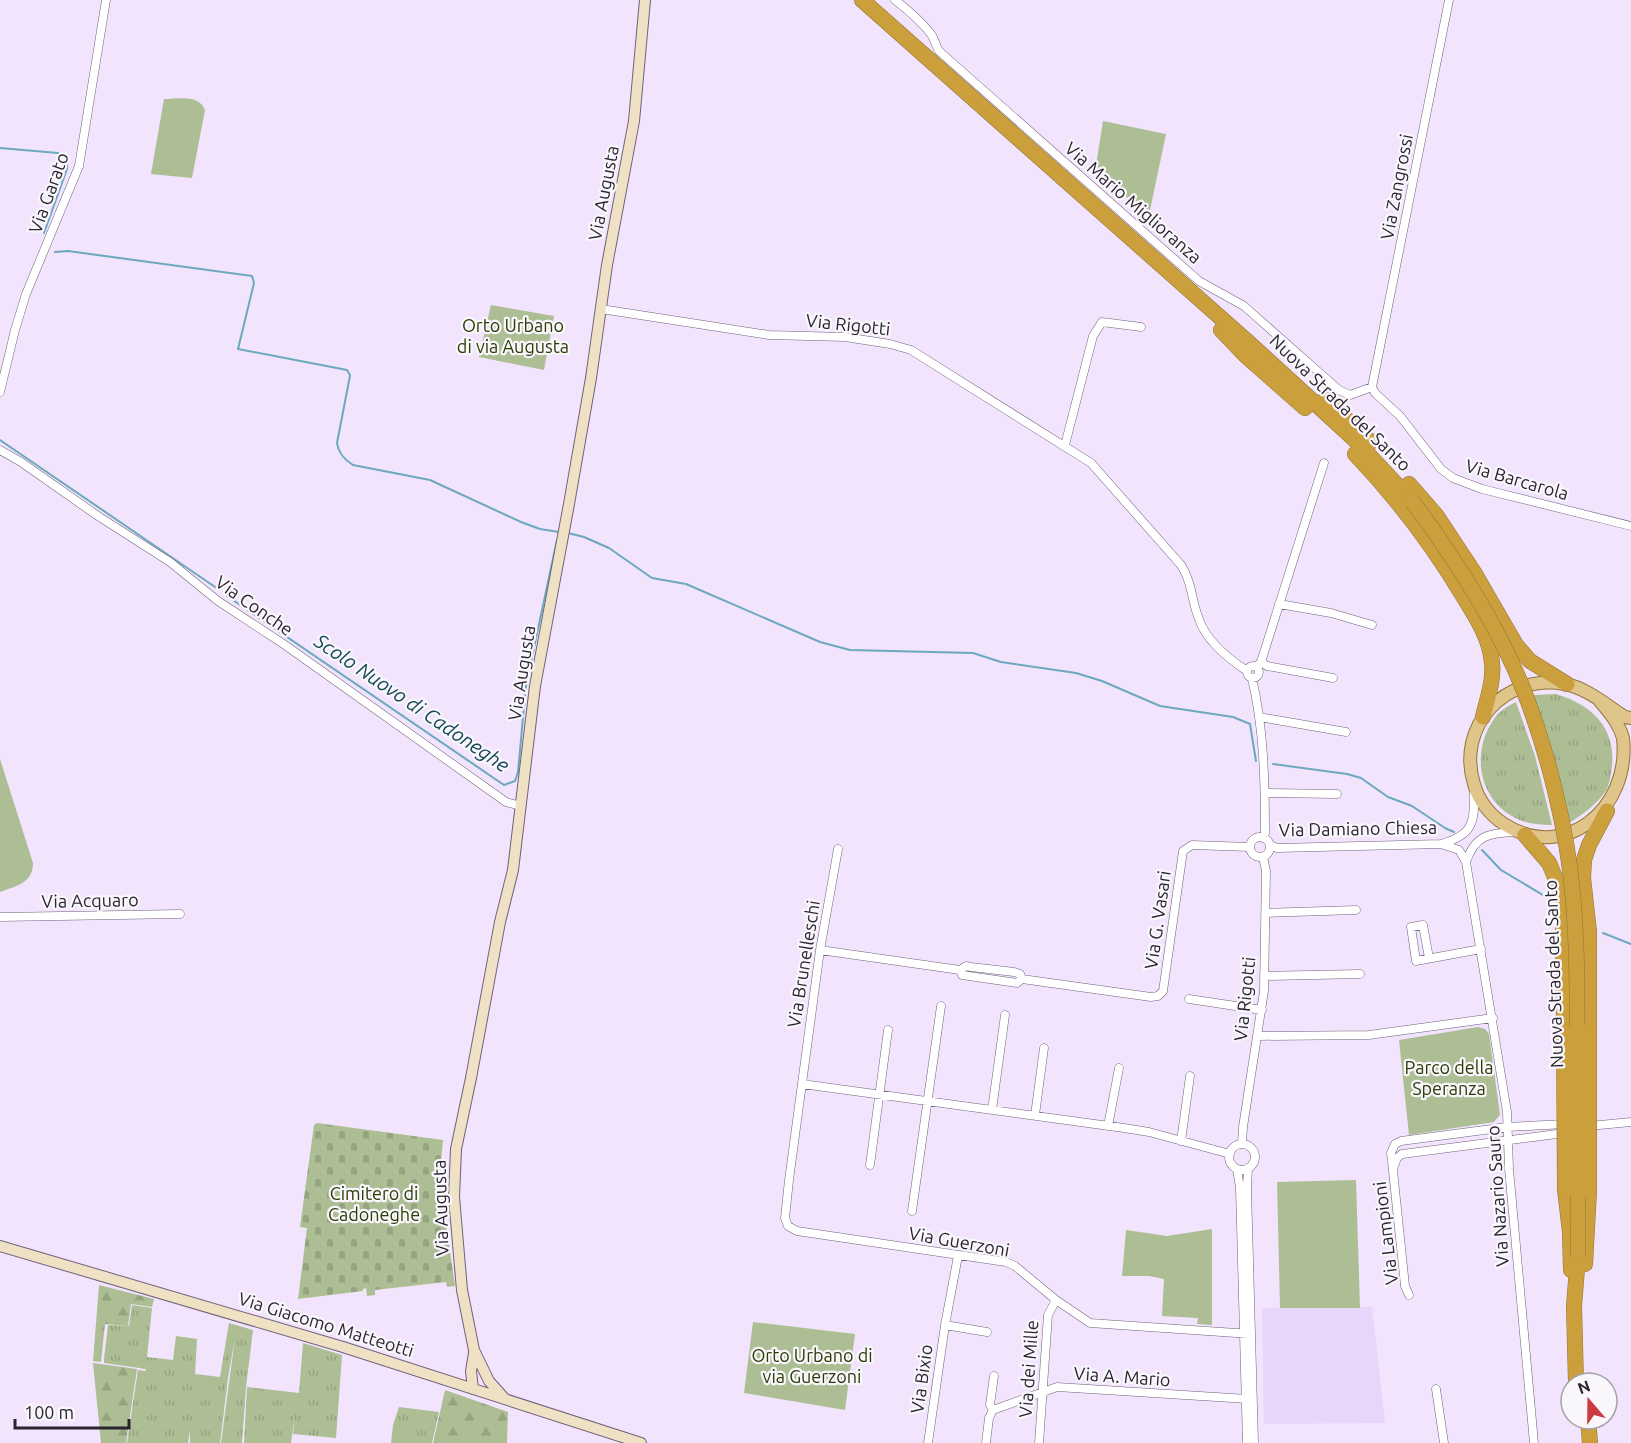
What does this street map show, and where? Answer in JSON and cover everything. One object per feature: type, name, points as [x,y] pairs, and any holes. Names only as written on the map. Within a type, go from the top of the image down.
[{"type":"highway","name":"Nuova Strada del Santo","points":[[862,0],[1353,438],[1412,501],[1466,578],[1505,649],[1530,709],[1544,753],[1563,826],[1573,897],[1577,971],[1576,1371]]},
{"type":"highway","points":[[1193,295],[1232,316],[1356,426],[1436,515],[1475,574],[1516,645],[1530,661],[1566,684]]},
{"type":"highway","points":[[1193,295],[1217,326],[1246,356],[1344,443],[1390,491],[1424,535],[1460,590],[1486,639],[1492,663],[1492,680],[1483,717]]},
{"type":"highway","points":[[1577,1304],[1585,1272],[1589,1191],[1589,932],[1583,878],[1584,860],[1589,845],[1607,811]]},
{"type":"highway","points":[[1521,833],[1549,863],[1560,889],[1563,909],[1565,1189],[1577,1304]]},
{"type":"highway","name":"Nuova Strada del Santo","points":[[1577,1304],[1584,1371]]},
{"type":"main road","points":[[1631,718],[1583,690],[1566,684],[1538,683],[1511,691],[1495,702],[1474,731],[1470,752],[1474,786],[1481,801],[1490,812],[1521,833],[1543,838],[1561,837],[1578,832],[1594,823],[1607,811],[1631,769]]},
{"type":"main road","points":[[1599,700],[1614,718],[1623,739],[1626,762],[1622,785]]},
{"type":"street","name":"Via Garato","points":[[0,392],[26,294],[79,166],[106,0]]},
{"type":"street","name":"Via Augusta","points":[[505,1399],[484,1372],[474,1350],[460,1272],[454,1197],[456,1149],[500,922],[513,870],[535,686],[564,532],[602,309],[607,265],[634,121],[645,0]]},
{"type":"street","name":"Via Mario Miglioranza","points":[[895,0],[915,16],[933,36],[939,51],[1199,281],[1244,306],[1339,390],[1350,395],[1372,383]]},
{"type":"street","name":"Via Zangrossi","points":[[1372,383],[1449,0]]},
{"type":"street","name":"Via Rigotti","points":[[602,309],[769,334],[845,337],[891,344],[911,350],[1091,463],[1181,566],[1191,584],[1198,619],[1203,629],[1218,647],[1249,675]]},
{"type":"street","points":[[1065,445],[1093,336],[1098,327],[1102,322],[1141,327]]},
{"type":"street","name":"Via Barcarola","points":[[1372,383],[1375,393],[1400,416],[1441,469],[1453,478],[1482,489],[1631,525]]},
{"type":"street","name":"Via Conche","points":[[0,450],[170,562],[218,601],[285,645],[506,802],[521,806]]},
{"type":"street","points":[[1258,665],[1324,463]]},
{"type":"street","points":[[1279,604],[1331,613],[1372,625]]},
{"type":"street","points":[[1263,838],[1265,833],[1264,792],[1258,717],[1249,667],[1267,666],[1333,678]]},
{"type":"street","points":[[1258,717],[1346,732]]},
{"type":"street","name":"Via Damiano Chiesa","points":[[1270,845],[1277,848],[1441,844],[1458,839],[1472,824],[1475,810],[1474,786]]},
{"type":"street","points":[[1264,792],[1337,794]]},
{"type":"street","points":[[1466,862],[1470,850],[1480,839],[1490,834],[1521,833]]},
{"type":"street","points":[[1263,838],[1270,845],[1268,853],[1255,856],[1250,847],[1254,839],[1263,838]]},
{"type":"street","points":[[1441,844],[1459,850],[1466,862]]},
{"type":"street","name":"Via G. Vasari","points":[[820,950],[960,970],[964,976],[1012,983],[1022,979],[1151,997],[1158,996],[1163,991],[1182,855],[1185,848],[1192,845],[1250,847]]},
{"type":"street","name":"Via Brunelleschi","points":[[802,1084],[820,950],[838,849]]},
{"type":"street","name":"Via Rigotti","points":[[1247,1334],[1247,1181],[1248,1168],[1254,1163],[1254,1152],[1250,1147],[1242,1144],[1262,1010],[1266,913],[1266,871],[1263,856]]},
{"type":"street","name":"Via Nazario Sauro","points":[[1466,862],[1508,1112],[1507,1141],[1534,1443]]},
{"type":"street","points":[[1266,913],[1356,910]]},
{"type":"street","name":"Via Acquaro","points":[[0,917],[180,914]]},
{"type":"street","points":[[1429,958],[1481,949]]},
{"type":"street","points":[[1264,976],[1360,974]]},
{"type":"street","points":[[1189,999],[1262,1010]]},
{"type":"street","points":[[912,1211],[941,1006]]},
{"type":"street","points":[[993,1110],[1005,1015]]},
{"type":"street","points":[[1257,1036],[1369,1035],[1492,1018]]},
{"type":"street","points":[[870,1165],[888,1030]]},
{"type":"street","points":[[1035,1115],[1044,1048]]},
{"type":"street","points":[[1108,1126],[1119,1068]]},
{"type":"street","points":[[1182,1141],[1190,1076]]},
{"type":"street","points":[[802,1084],[1149,1132],[1230,1154],[1233,1149],[1242,1144]]},
{"type":"street","name":"Via Guerzoni","points":[[802,1084],[785,1218],[788,1226],[796,1231],[1006,1262],[1015,1266],[1056,1300],[1090,1323],[1247,1334]]},
{"type":"street","points":[[1507,1127],[1562,1123],[1584,1126],[1631,1122]]},
{"type":"street","points":[[1394,1168],[1397,1158],[1402,1154],[1562,1134],[1584,1126]]},
{"type":"street","name":"Via Lampioni","points":[[1409,1295],[1405,1286],[1391,1153],[1395,1144],[1401,1141],[1507,1127]]},
{"type":"street","name":"Via Rigotti","points":[[1230,1154],[1230,1162],[1237,1169],[1240,1188],[1249,1399],[1247,1443]]},
{"type":"street","points":[[1237,1169],[1248,1168]]},
{"type":"street","name":"Via Giacomo Matteotti","points":[[0,1246],[310,1337],[641,1443]]},
{"type":"street","points":[[945,1325],[958,1256]]},
{"type":"street","name":"Via dei Mille","points":[[1039,1443],[1048,1315],[1056,1300]]},
{"type":"street","name":"Via Bixio","points":[[928,1443],[945,1325],[987,1332]]},
{"type":"street","name":"Via Augusta","points":[[473,1389],[471,1371],[474,1350]]},
{"type":"street","points":[[456,1383],[471,1371]]},
{"type":"street","points":[[473,1389],[484,1372]]},
{"type":"street","points":[[986,1443],[989,1418],[993,1410],[990,1405],[994,1376]]},
{"type":"street","name":"Via A. Mario","points":[[993,1410],[1057,1387],[1249,1399]]},
{"type":"street","points":[[1436,1389],[1444,1443]]},
{"type":"street","name":"Via Rigotti","points":[[1249,1399],[1254,1443]]},
{"type":"shaded area","points":[[1372,1307],[1385,1423],[1264,1424],[1262,1308]]},
{"type":"green space","points":[[164,99],[193,99],[205,110],[192,178],[151,174]]},
{"type":"green space","points":[[1103,121],[1166,134],[1149,215],[1095,172]]},
{"type":"green space","name":"Orto Urbano di via Augusta","points":[[491,305],[554,316],[544,370],[479,357]]},
{"type":"green space","points":[[1556,694],[1580,704],[1598,719],[1610,739],[1612,751],[1611,775],[1605,792],[1593,806],[1569,823],[1552,749],[1533,695]]},
{"type":"green space","points":[[1516,702],[1535,756],[1552,825],[1532,824],[1512,816],[1491,797],[1485,785],[1481,758],[1487,731],[1498,714]]},
{"type":"green space","points":[[0,759],[33,863],[27,879],[0,892]]},
{"type":"green space","name":"Parco della Speranza","points":[[1478,1027],[1485,1029],[1489,1034],[1500,1115],[1494,1122],[1409,1135],[1399,1040]]},
{"type":"green space","name":"Cimitero di Cadoneghe","points":[[317,1123],[443,1140],[440,1171],[445,1170],[446,1209],[444,1210],[455,1286],[447,1287],[446,1282],[375,1290],[375,1295],[367,1296],[366,1288],[363,1291],[298,1299],[307,1228],[300,1227],[314,1125]]},
{"type":"green space","points":[[1356,1180],[1360,1308],[1280,1308],[1277,1182]]},
{"type":"green space","points":[[1212,1229],[1212,1325],[1197,1324],[1198,1318],[1162,1316],[1164,1279],[1149,1276],[1122,1276],[1126,1230],[1167,1236]]},
{"type":"green space","points":[[99,1285],[154,1299],[152,1307],[131,1304],[128,1326],[105,1324],[101,1362],[93,1361]]},
{"type":"green space","points":[[132,1305],[152,1308],[147,1357],[173,1360],[176,1336],[197,1339],[195,1374],[220,1377],[229,1323],[253,1330],[242,1443],[221,1443],[235,1338],[220,1443],[190,1443],[190,1431],[188,1443],[127,1443],[138,1370],[145,1371],[146,1369],[104,1363],[104,1359],[108,1325],[129,1326]]},
{"type":"green space","name":"Orto Urbano di via Guerzoni","points":[[753,1322],[855,1334],[845,1410],[744,1393]]},
{"type":"green space","points":[[303,1343],[342,1355],[336,1438],[293,1434],[295,1414],[291,1443],[244,1443],[247,1387],[299,1393]]},
{"type":"green space","points":[[93,1363],[137,1369],[126,1443],[101,1443]]},
{"type":"green space","points":[[445,1390],[508,1412],[507,1443],[433,1443]]},
{"type":"green space","points":[[399,1407],[439,1412],[432,1443],[391,1443],[393,1425]]},
{"type":"waterway","points":[[0,148],[58,153],[66,159],[67,169],[44,233]]},
{"type":"waterway","points":[[55,252],[68,251],[252,276],[254,283],[238,349],[347,370],[350,375],[337,443],[340,453],[347,461],[353,465],[430,480],[521,522],[540,529],[559,532]]},
{"type":"waterway","name":"Scolo Nuovo di Cadoneghe","points":[[0,440],[218,589]]},
{"type":"waterway","name":"Scolo Nuovo di Cadoneghe","points":[[568,533],[609,548],[652,578],[686,584],[820,642],[850,650],[973,653],[1001,662],[1076,673],[1102,681],[1160,706],[1233,717],[1250,724],[1256,761]]},
{"type":"waterway","name":"Scolo Nuovo di Cadoneghe","points":[[227,596],[504,785],[515,781],[518,772],[526,685],[557,540]]},
{"type":"waterway","name":"Scolo Nuovo di Cadoneghe","points":[[1273,764],[1361,778],[1388,797],[1412,806],[1454,832]]},
{"type":"waterway","name":"Scolo Nuovo di Cadoneghe","points":[[1482,850],[1501,870],[1553,901]]},
{"type":"waterway","name":"Scolo Nuovo di Cadoneghe","points":[[1603,933],[1631,944]]}]
